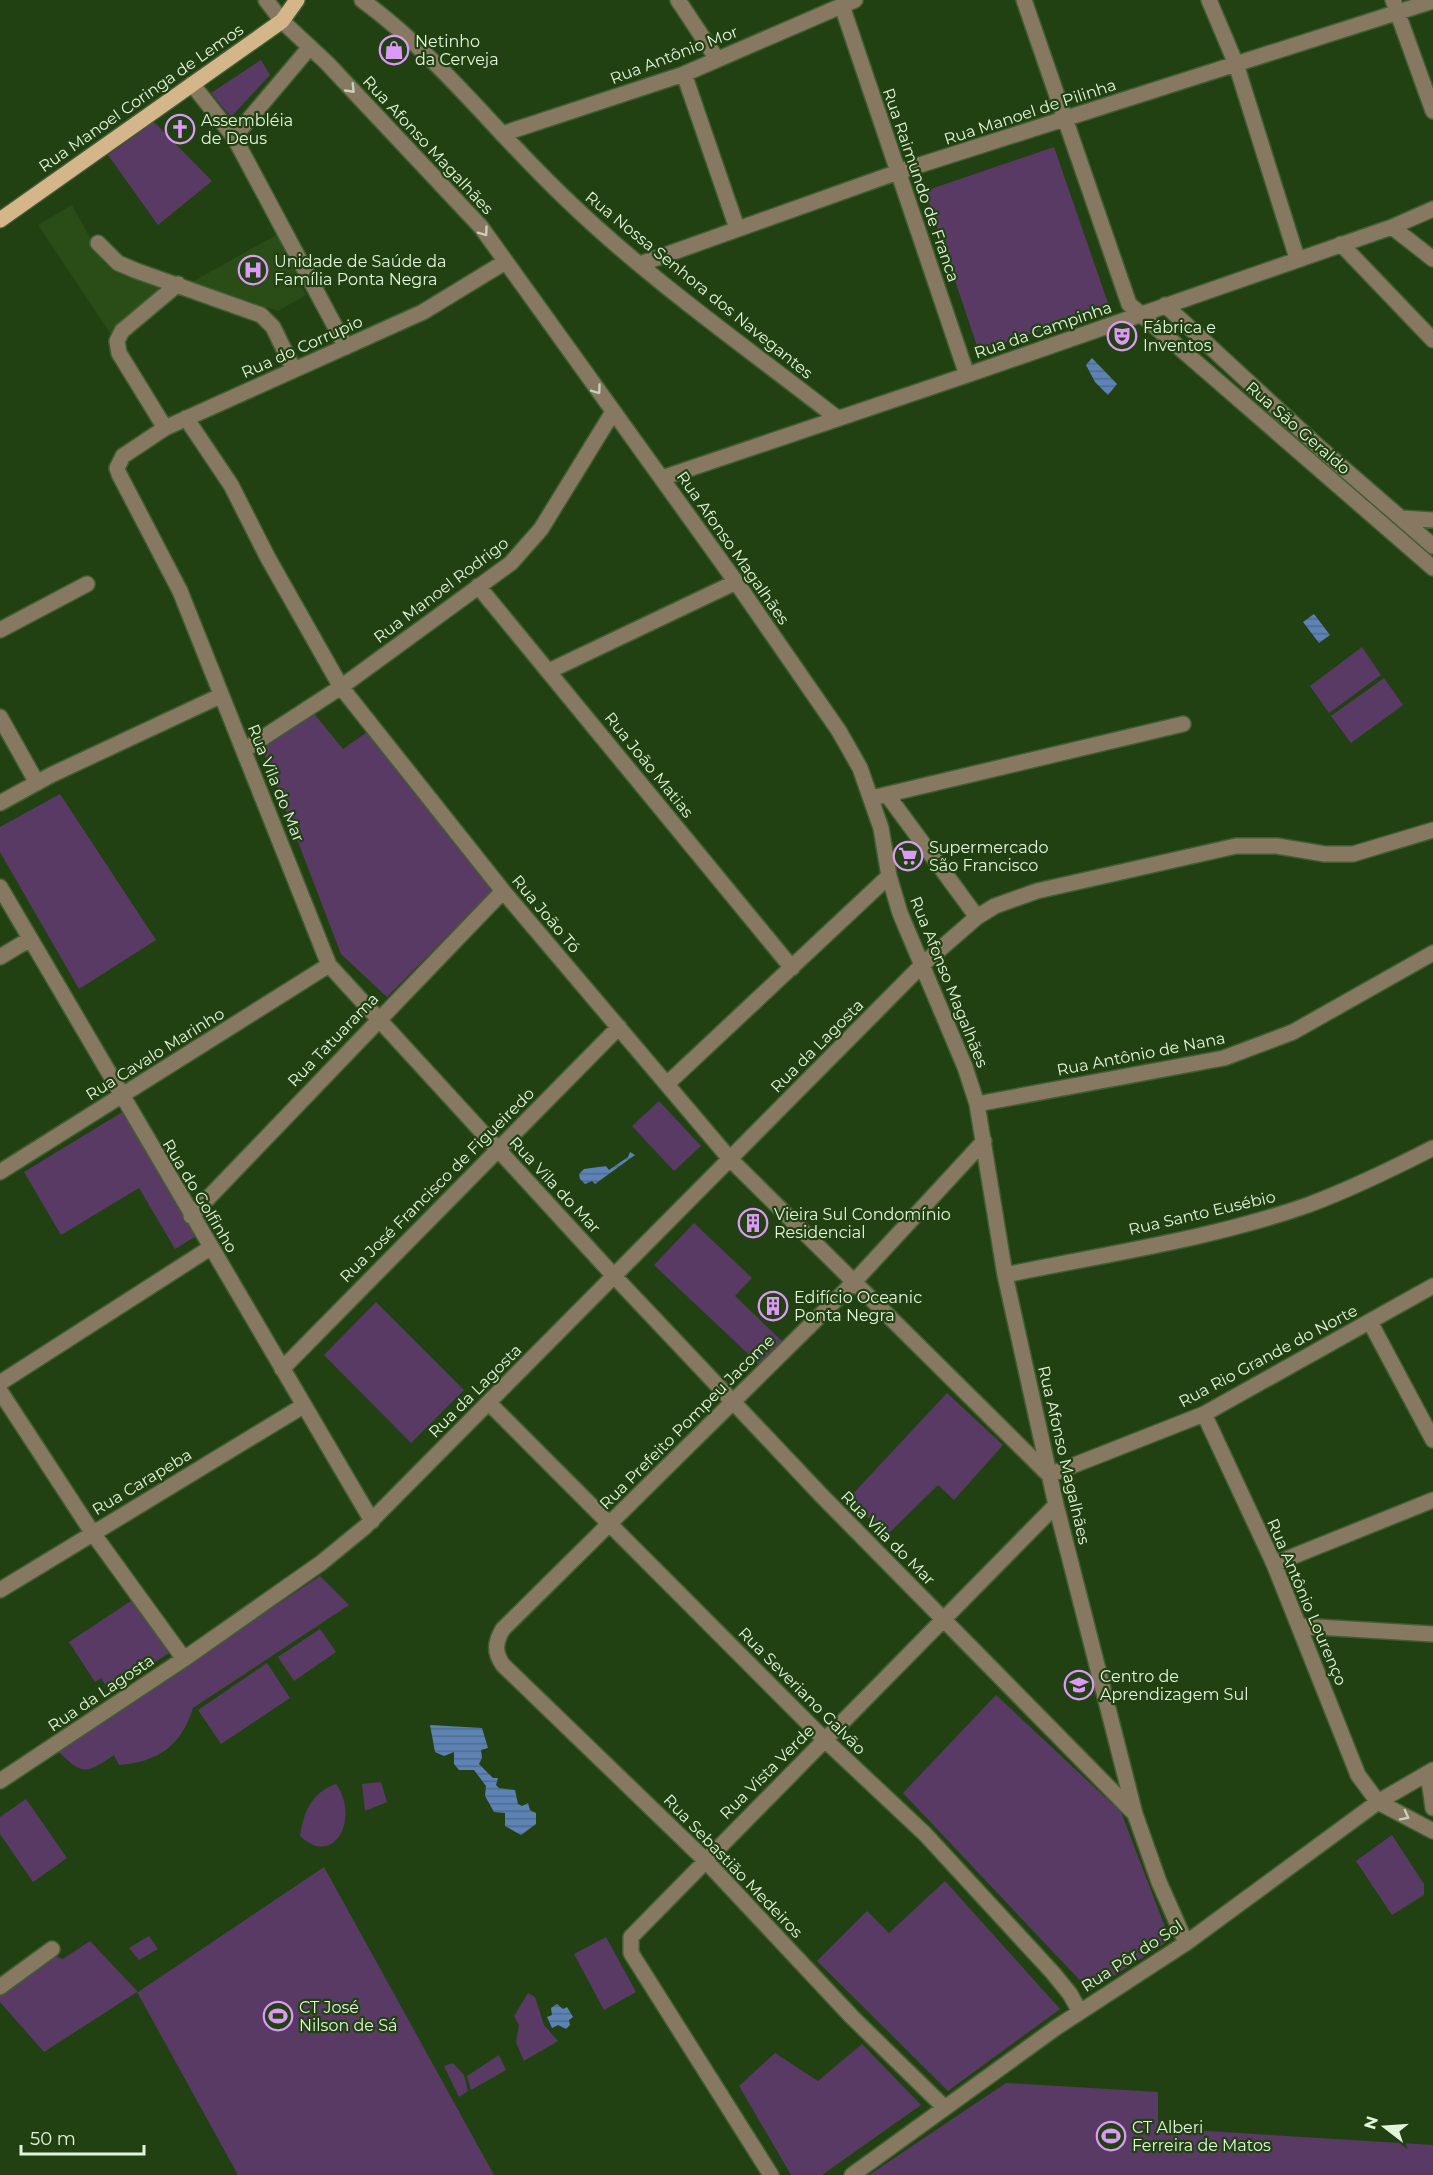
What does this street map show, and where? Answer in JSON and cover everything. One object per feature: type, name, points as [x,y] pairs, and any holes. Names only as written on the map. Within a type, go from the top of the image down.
[{"type":"main road","name":"Rua Manoel Coringa de Lemos","points":[[0,220],[282,21],[297,0]]},
{"type":"street","name":"Rua Afonso Magalhães","points":[[266,0],[282,21],[310,47],[469,212],[736,582],[839,731],[860,768],[872,798],[889,876],[900,913],[965,1067],[977,1104],[1005,1275],[1056,1505],[1135,1814],[1159,1882],[1186,1943]]},
{"type":"street","name":"Rua Nossa Senhora dos Navegantes","points":[[362,0],[421,47],[568,201],[640,264],[837,418]]},
{"type":"street","points":[[678,0],[717,59]]},
{"type":"street","name":"Rua São Geraldo","points":[[1024,0],[1123,292],[1139,315],[1433,568]]},
{"type":"street","points":[[1209,0],[1236,64],[1297,258]]},
{"type":"street","name":"Rua Manoel de Pilinha","points":[[640,264],[898,172],[1236,64],[1395,7],[1433,1]]},
{"type":"street","name":"Rua Antônio Mor","points":[[502,134],[684,74],[849,3]]},
{"type":"street","name":"Rua Raimundo de Franca","points":[[849,3],[898,172],[967,375]]},
{"type":"street","points":[[1395,7],[1433,111]]},
{"type":"street","points":[[234,137],[310,47]]},
{"type":"street","points":[[684,74],[737,228]]},
{"type":"street","points":[[192,84],[234,137],[346,347]]},
{"type":"street","name":"Rua da Campinha","points":[[662,478],[1392,227],[1433,209]]},
{"type":"street","points":[[1392,227],[1433,260]]},
{"type":"street","points":[[98,243],[118,263],[265,318],[273,327],[294,370]]},
{"type":"street","points":[[1341,244],[1433,340]]},
{"type":"street","name":"Rua do Corrupio","points":[[117,468],[123,456],[165,428],[423,312],[505,261]]},
{"type":"street","points":[[165,428],[119,353],[117,341],[122,331],[178,284]]},
{"type":"street","name":"Rua São Geraldo","points":[[1165,305],[1433,546]]},
{"type":"street","name":"Rua Manoel Rodrigo","points":[[244,750],[340,687],[511,563],[541,528],[613,412]]},
{"type":"street","name":"Rua João Tó","points":[[186,418],[231,486],[340,687],[503,891],[730,1159],[1049,1475]]},
{"type":"street","name":"Rua Vila do Mar","points":[[117,468],[180,591],[329,965],[615,1277],[1135,1814]]},
{"type":"street","points":[[1401,518],[1433,520]]},
{"type":"street","points":[[549,671],[736,582]]},
{"type":"street","points":[[0,630],[87,584]]},
{"type":"street","name":"Rua João Matias","points":[[478,586],[792,968]]},
{"type":"street","points":[[0,803],[37,783],[220,696]]},
{"type":"street","points":[[0,717],[37,783]]},
{"type":"street","points":[[872,798],[1183,724]]},
{"type":"street","points":[[888,796],[977,917]]},
{"type":"street","name":"Rua da Lagosta","points":[[0,1781],[184,1659],[321,1563],[372,1521],[923,964],[977,917],[1016,897],[1219,849],[1255,845],[1325,854],[1353,854],[1433,830]]},
{"type":"street","points":[[667,1084],[889,876]]},
{"type":"street","name":"Rua do Golfinho","points":[[0,887],[121,1097],[372,1521]]},
{"type":"street","name":"Rua Tatuarama","points":[[191,1216],[503,891]]},
{"type":"street","points":[[0,957],[30,939]]},
{"type":"street","name":"Rua Antônio de Nana","points":[[977,1104],[1224,1058],[1293,1032],[1433,953]]},
{"type":"street","name":"Rua Cavalo Marinho","points":[[0,1172],[329,965]]},
{"type":"street","name":"Rua José Francisco de Figueiredo","points":[[282,1369],[619,1027]]},
{"type":"street","name":"Rua Prefeito Pompeu Jacome","points":[[496,1652],[496,1644],[503,1629],[853,1283],[984,1142]]},
{"type":"street","name":"Rua Santo Eusébio","points":[[1005,1275],[1242,1225],[1308,1205],[1367,1181],[1433,1148]]},
{"type":"street","points":[[0,1383],[210,1248]]},
{"type":"street","name":"Rua Rio Grande do Norte","points":[[1049,1475],[1204,1414],[1433,1286]]},
{"type":"street","points":[[1370,1322],[1433,1440]]},
{"type":"street","points":[[0,1391],[92,1532],[184,1659]]},
{"type":"street","name":"Rua Severiano Galvão","points":[[489,1403],[825,1740],[925,1834],[1053,1973],[1080,2012]]},
{"type":"street","name":"Rua Carapeba","points":[[0,1590],[92,1532],[303,1406]]},
{"type":"street","name":"Rua Antônio Lourenço","points":[[1204,1414],[1275,1564],[1358,1775],[1378,1802]]},
{"type":"street","points":[[1275,1564],[1433,1500]]},
{"type":"street","name":"Rua Vista Verde","points":[[771,2175],[631,1953],[631,1937],[704,1859],[825,1740],[1056,1505]]},
{"type":"street","points":[[1300,1626],[1433,1634]]},
{"type":"street","name":"Rua Sebastião Medeiros","points":[[496,1652],[503,1665],[704,1859],[860,2024],[944,2108]]},
{"type":"street","points":[[1431,1771],[1433,1808]]},
{"type":"street","name":"Rua Pôr do Sol","points":[[852,2175],[1080,2012],[1186,1943],[1378,1802],[1431,1771]]},
{"type":"street","points":[[1378,1802],[1433,1830]]},
{"type":"street","points":[[0,1987],[52,1949]]},
{"type":"shaded area","points":[[261,60],[270,75],[231,117],[211,93]]},
{"type":"shaded area","points":[[154,122],[212,181],[158,225],[108,155]]},
{"type":"shaded area","points":[[1054,147],[1109,306],[979,352],[925,191]]},
{"type":"shaded area","points":[[72,205],[104,263],[126,274],[169,285],[112,336],[38,225]]},
{"type":"shaded area","name":"Unidade de Saúde da Família Ponta Negra","points":[[278,234],[306,295],[278,311],[192,282]]},
{"type":"shaded area","points":[[1362,647],[1381,675],[1329,713],[1310,686]]},
{"type":"shaded area","points":[[1384,678],[1403,705],[1351,743],[1331,716]]},
{"type":"shaded area","points":[[311,710],[343,749],[370,730],[493,890],[387,997],[341,954],[262,748]]},
{"type":"shaded area","points":[[60,794],[156,940],[79,989],[0,852],[0,827]]},
{"type":"shaded area","points":[[659,1101],[701,1146],[674,1171],[632,1126]]},
{"type":"shaded area","points":[[124,1111],[198,1235],[175,1249],[139,1188],[61,1235],[24,1172]]},
{"type":"shaded area","points":[[694,1223],[752,1278],[735,1296],[785,1344],[763,1368],[654,1265]]},
{"type":"shaded area","points":[[376,1302],[464,1390],[411,1443],[324,1355]]},
{"type":"shaded area","points":[[947,1393],[1003,1445],[954,1500],[938,1485],[886,1536],[849,1498]]},
{"type":"shaded area","points":[[320,1576],[349,1605],[193,1708],[182,1733],[166,1750],[145,1760],[119,1765],[114,1755],[97,1766],[85,1770],[73,1765],[58,1751]]},
{"type":"shaded area","points":[[134,1599],[169,1653],[110,1692],[101,1678],[95,1682],[69,1642]]},
{"type":"shaded area","points":[[320,1629],[336,1652],[294,1681],[278,1657]]},
{"type":"shaded area","points":[[267,1663],[290,1698],[221,1744],[198,1710]]},
{"type":"shaded area","points":[[996,1695],[1121,1812],[1170,1940],[1090,1991],[903,1793]]},
{"type":"shaded area","points":[[381,1782],[387,1802],[365,1811],[362,1784]]},
{"type":"shaded area","points":[[336,1784],[343,1797],[345,1811],[340,1835],[333,1843],[324,1846],[313,1845],[300,1836],[307,1811],[320,1793]]},
{"type":"shaded area","points":[[26,1799],[67,1858],[33,1882],[0,1834],[0,1817]]},
{"type":"shaded area","points":[[1392,1835],[1424,1884],[1424,1895],[1392,1915],[1356,1861]]},
{"type":"shaded area","name":"CT José Nilson de Sá","points":[[324,1867],[494,2175],[238,2175],[137,1992],[44,2052],[0,2002],[0,1995],[55,1956],[63,1959],[90,1941],[138,1992]]},
{"type":"shaded area","points":[[945,1881],[1060,2009],[948,2091],[817,1961],[867,1911],[889,1933]]},
{"type":"shaded area","points":[[149,1936],[158,1949],[139,1960],[129,1948]]},
{"type":"shaded area","points":[[606,1937],[636,1992],[604,2010],[574,1954]]},
{"type":"shaded area","points":[[528,1993],[535,1997],[544,2025],[558,2041],[524,2061],[516,2042],[519,2025],[514,2016]]},
{"type":"shaded area","points":[[862,2044],[921,2105],[822,2175],[791,2175],[739,2086],[775,2053],[818,2081]]},
{"type":"shaded area","points":[[499,2055],[506,2070],[471,2090],[467,2076]]},
{"type":"shaded area","points":[[453,2063],[464,2075],[468,2091],[459,2097],[444,2066]]},
{"type":"shaded area","name":"CT Alberi Ferreira de Matos","points":[[1006,2083],[1158,2092],[1158,2128],[1433,2145],[1433,2175],[869,2175]]},
{"type":"water","points":[[1092,358],[1117,384],[1108,395],[1095,382],[1086,365]]},
{"type":"water","points":[[1314,614],[1330,635],[1319,643],[1303,622]]},
{"type":"water","points":[[630,1152],[635,1155],[595,1184],[592,1181],[585,1184],[580,1179],[579,1174],[584,1169],[606,1166],[609,1170],[628,1157]]},
{"type":"water","points":[[430,1725],[482,1728],[488,1748],[481,1750],[482,1758],[479,1764],[493,1778],[498,1778],[496,1785],[499,1788],[515,1790],[518,1804],[522,1806],[528,1803],[530,1810],[536,1813],[536,1824],[521,1835],[505,1826],[505,1813],[494,1812],[485,1796],[486,1786],[474,1770],[459,1770],[454,1764],[454,1752],[444,1756],[435,1752]]},
{"type":"water","points":[[557,2004],[563,2009],[567,2007],[573,2017],[569,2020],[570,2025],[566,2029],[558,2025],[552,2028],[547,2017],[552,2015],[551,2008]]},
{"type":"place","name":"Netinho da Cerveja","points":[[394,50]]},
{"type":"place","name":"Assembléia de Deus","points":[[180,129]]},
{"type":"place","name":"Unidade de Saúde da Família Ponta Negra","points":[[253,270]]},
{"type":"place","name":"Fábrica e Inventos","points":[[1122,336]]},
{"type":"place","name":"Supermercado São Francisco","points":[[908,856]]},
{"type":"place","name":"Vieira Sul Condomínio Residencial","points":[[753,1223]]},
{"type":"place","name":"Edifício Oceanic Ponta Negra","points":[[773,1306]]},
{"type":"place","name":"Centro de Aprendizagem Sul","points":[[1079,1685]]},
{"type":"place","name":"CT José Nilson de Sá","points":[[278,2016]]},
{"type":"place","name":"CT Alberi Ferreira de Matos","points":[[1111,2136]]}]
